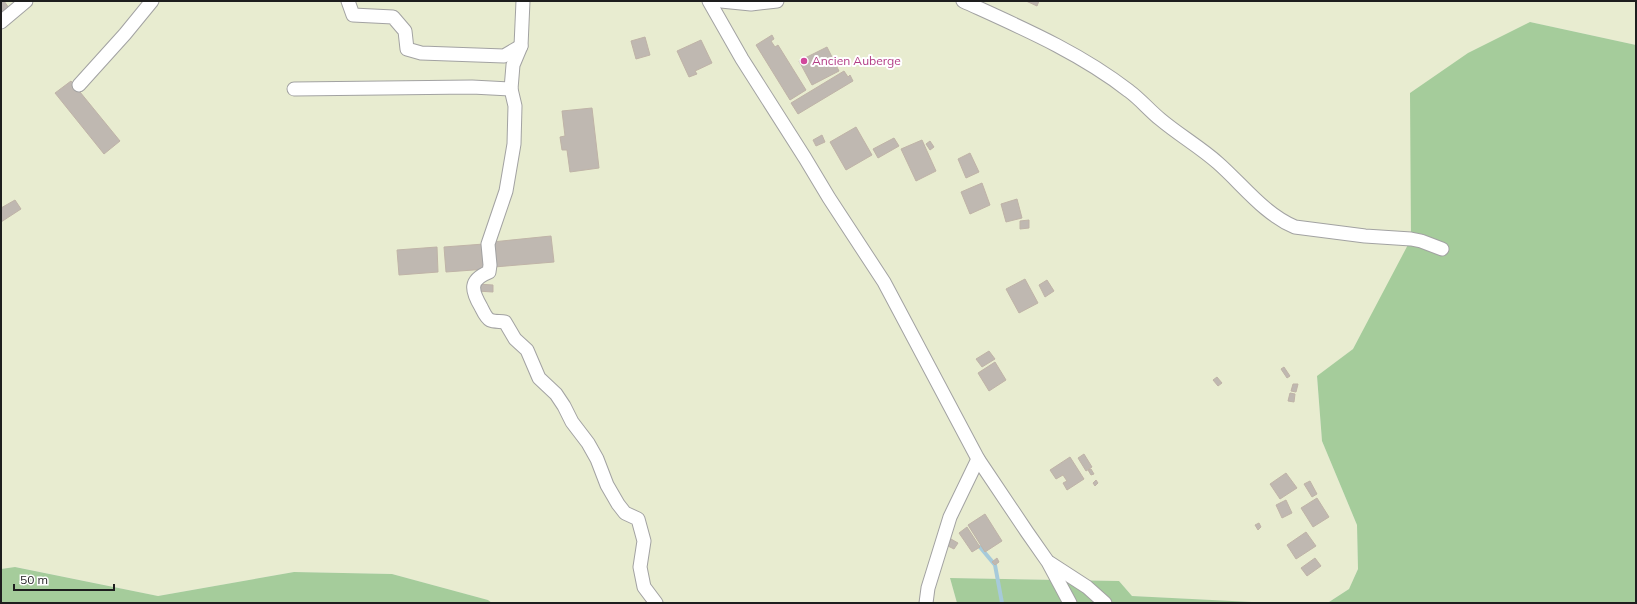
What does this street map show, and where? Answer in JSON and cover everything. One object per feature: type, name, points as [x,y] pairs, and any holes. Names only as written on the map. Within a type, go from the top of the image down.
[{"type":"street","points":[[1,22],[26,1]]},
{"type":"street","points":[[79,85],[125,34],[152,1]]},
{"type":"street","points":[[348,1],[353,15],[393,17],[405,31],[407,49],[421,54],[504,56],[521,46]]},
{"type":"street","points":[[523,1],[521,46],[513,66],[511,89],[515,106],[514,144],[506,191],[488,244],[490,265],[488,272],[478,276],[474,284],[474,290],[476,299],[488,319],[492,321],[505,322],[515,338],[527,350],[539,378],[556,394],[572,422],[588,443],[597,459],[607,485],[618,504],[626,513],[638,519],[644,541],[640,567],[644,587],[656,603]]},
{"type":"street","points":[[709,1],[754,79],[884,282],[978,459],[1048,562],[1070,603]]},
{"type":"street","points":[[721,1],[751,4],[777,1]]},
{"type":"street","points":[[964,1],[1047,40],[1083,60],[1112,79],[1140,100],[1159,118],[1217,162],[1271,213],[1288,224],[1295,227],[1365,236],[1416,240],[1442,249]]},
{"type":"street","points":[[294,89],[472,87],[511,89]]},
{"type":"street","points":[[926,603],[928,588],[950,517],[978,459]]},
{"type":"street","points":[[1048,562],[1087,587],[1105,603]]},
{"type":"green space","points":[[1,1],[1636,1],[1636,45],[1530,22],[1353,349],[1317,377],[1322,441],[1357,525],[1358,569],[1349,589],[1329,602],[1273,603],[1132,596],[1119,581],[950,578],[957,603],[492,603],[488,600],[392,574],[294,572],[158,596],[16,567],[1,569]]},
{"type":"green space","points":[[1530,22],[1636,45],[1636,603],[1295,603],[1329,602],[1349,589],[1358,569],[1357,525],[1322,441],[1317,376],[1353,349],[1411,239],[1410,93],[1468,53]]},
{"type":"green space","points":[[15,567],[158,596],[294,572],[392,574],[488,600],[492,603],[1,603],[1,569]]},
{"type":"green space","points":[[950,578],[1119,581],[1132,596],[1273,603],[957,603]]},
{"type":"building","points":[[1,1],[4,1],[9,8],[1,15]]},
{"type":"building","points":[[1026,1],[1039,1],[1037,6]]},
{"type":"building","points":[[772,35],[774,39],[771,41],[775,47],[778,45],[806,90],[790,100],[756,45]]},
{"type":"building","points":[[645,37],[650,55],[636,59],[631,41]]},
{"type":"building","points":[[701,40],[712,63],[695,71],[697,74],[689,77],[677,51]]},
{"type":"building","points":[[827,47],[839,71],[812,85],[799,61]]},
{"type":"building","points":[[844,71],[848,77],[850,75],[853,81],[798,114],[791,103]]},
{"type":"building","points":[[71,81],[120,141],[104,154],[55,93]]},
{"type":"building","points":[[592,108],[599,168],[570,172],[567,150],[562,150],[560,137],[565,136],[562,111]]},
{"type":"building","points":[[856,127],[872,155],[846,170],[830,142]]},
{"type":"building","points":[[822,135],[825,142],[816,146],[813,140]]},
{"type":"building","points":[[894,138],[899,146],[878,158],[873,149]]},
{"type":"building","points":[[922,140],[936,171],[916,181],[901,149]]},
{"type":"building","points":[[930,141],[934,147],[930,150],[926,144]]},
{"type":"building","points":[[970,153],[979,172],[966,178],[958,159]]},
{"type":"building","points":[[982,183],[990,205],[970,214],[961,192]]},
{"type":"building","points":[[1017,199],[1022,218],[1006,222],[1001,204]]},
{"type":"building","points":[[15,200],[21,209],[1,222],[1,208]]},
{"type":"building","points":[[1029,220],[1029,228],[1020,229],[1020,221]]},
{"type":"building","points":[[551,236],[554,262],[494,267],[492,242]]},
{"type":"building","points":[[484,244],[487,269],[446,272],[444,247]]},
{"type":"building","points":[[437,247],[438,272],[399,275],[397,250]]},
{"type":"building","points":[[1025,279],[1038,303],[1019,313],[1006,289]]},
{"type":"building","points":[[1047,280],[1054,291],[1045,297],[1039,285]]},
{"type":"building","points":[[477,284],[493,285],[493,292],[477,291]]},
{"type":"building","points":[[989,351],[995,359],[982,367],[976,359]]},
{"type":"building","points":[[995,362],[1006,380],[989,391],[978,373]]},
{"type":"building","points":[[1284,367],[1290,376],[1287,378],[1281,369]]},
{"type":"building","points":[[1217,377],[1222,383],[1218,386],[1213,380]]},
{"type":"building","points":[[1293,384],[1298,384],[1296,392],[1291,391]]},
{"type":"building","points":[[1290,393],[1295,394],[1294,402],[1288,401]]},
{"type":"building","points":[[1084,454],[1092,467],[1086,471],[1078,458]]},
{"type":"building","points":[[1070,457],[1084,479],[1067,490],[1063,483],[1067,481],[1063,475],[1056,479],[1050,470]]},
{"type":"building","points":[[1091,469],[1094,474],[1091,475],[1088,470]]},
{"type":"building","points":[[1286,473],[1297,488],[1280,499],[1270,484]]},
{"type":"building","points":[[1096,480],[1098,483],[1095,486],[1093,483]]},
{"type":"building","points":[[1310,481],[1317,494],[1312,497],[1304,484]]},
{"type":"building","points":[[1317,498],[1329,517],[1313,527],[1301,508]]},
{"type":"building","points":[[1286,500],[1292,513],[1282,518],[1276,505]]},
{"type":"building","points":[[985,514],[1002,541],[985,552],[968,525]]},
{"type":"building","points":[[1259,523],[1261,527],[1258,530],[1255,525]]},
{"type":"building","points":[[967,527],[980,547],[972,552],[959,533]]},
{"type":"building","points":[[1306,532],[1316,546],[1296,559],[1287,545]]},
{"type":"building","points":[[951,539],[958,543],[954,549],[948,546]]},
{"type":"building","points":[[997,558],[999,562],[995,565],[992,562]]},
{"type":"building","points":[[1315,558],[1321,566],[1307,576],[1301,568]]},
{"type":"waterway","points":[[980,547],[995,565],[1002,603]]},
{"type":"place","name":"Ancien Auberge","points":[[804,61]]}]
